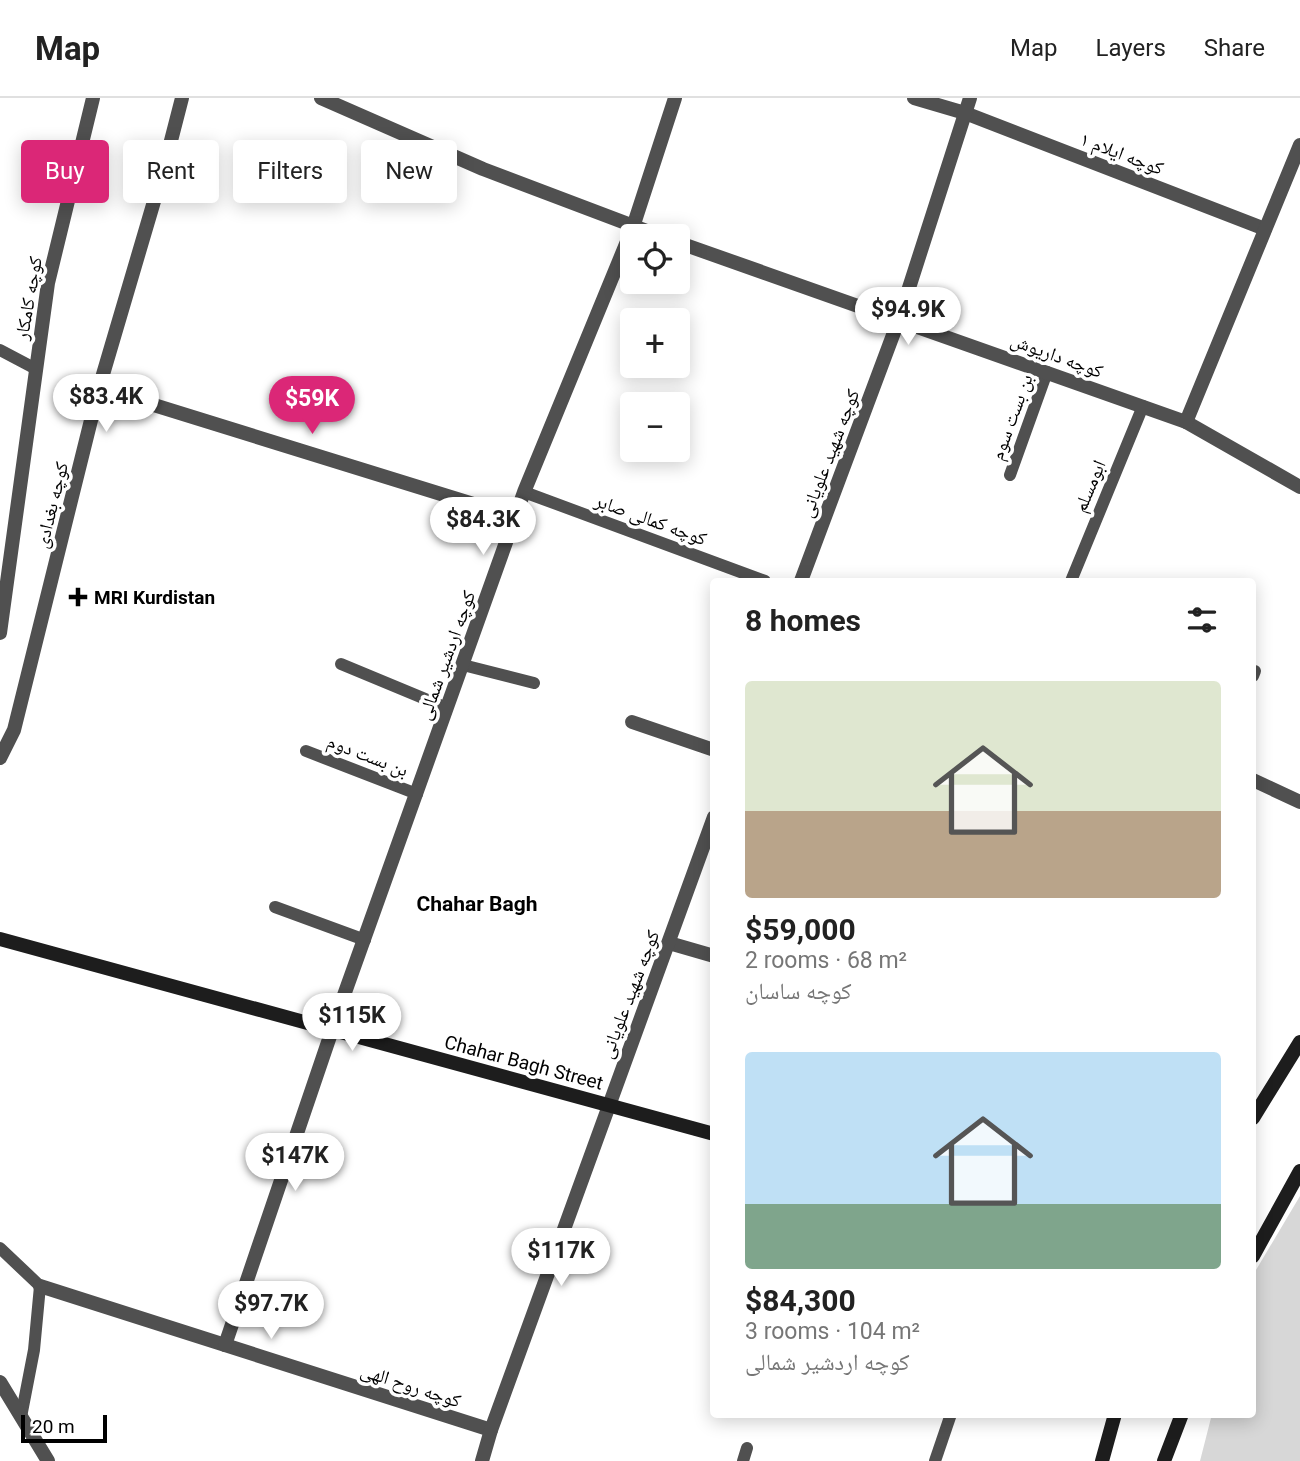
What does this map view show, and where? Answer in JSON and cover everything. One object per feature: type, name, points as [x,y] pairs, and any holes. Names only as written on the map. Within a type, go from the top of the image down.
[{"type":"main road","name":"Chahar Bagh Street","points":[[0,939],[710,1133]]},
{"type":"main road","points":[[1256,1113],[1300,1042]]},
{"type":"main road","points":[[1256,1251],[1300,1171]]},
{"type":"main road","points":[[1102,1461],[1114,1418]]},
{"type":"main road","points":[[1164,1461],[1180,1418]]},
{"type":"street","name":"کوچه کامکار","points":[[0,633],[48,283],[93,98]]},
{"type":"street","name":"کوچه بغدادی","points":[[0,758],[14,730],[99,388],[182,98]]},
{"type":"street","points":[[321,98],[482,169],[625,224]]},
{"type":"street","name":"کوچه اردشیر شمالی","points":[[634,224],[675,98]]},
{"type":"street","name":"کوچه ایلام ۱","points":[[914,98],[965,113],[1265,229]]},
{"type":"street","name":"کوچه شهید علویانی","points":[[802,578],[899,319],[970,98]]},
{"type":"street","points":[[1186,422],[1300,145]]},
{"type":"street","name":"کوچه داریوش","points":[[690,247],[1186,422],[1300,487]]},
{"type":"street","name":"کوچه اردشیر شمالی","points":[[225,1345],[343,998],[524,492],[620,259]]},
{"type":"street","points":[[99,388],[515,517]]},
{"type":"street","points":[[632,722],[710,749]]},
{"type":"street","points":[[1256,781],[1300,802]]},
{"type":"street","name":"کوچه شهید علویانی","points":[[482,1461],[710,828]]},
{"type":"street","points":[[669,943],[710,955]]},
{"type":"street","name":"کوچه روح الهی","points":[[40,1286],[491,1430]]},
{"type":"street","points":[[0,1382],[48,1461]]},
{"type":"lane","points":[[0,350],[36,369]]},
{"type":"lane","name":"بن بست سوم","points":[[1010,475],[1047,372]]},
{"type":"lane","name":"ابومسلم","points":[[1072,578],[1143,406]]},
{"type":"lane","name":"کوچه کمالی صابر","points":[[524,492],[757,578]]},
{"type":"lane","points":[[341,664],[447,708]]},
{"type":"lane","points":[[463,664],[534,683]]},
{"type":"lane","name":"بن بست دوم","points":[[306,751],[417,794]]},
{"type":"lane","points":[[275,907],[365,940]]},
{"type":"lane","points":[[0,1248],[40,1286],[34,1350],[21,1417]]},
{"type":"lane","points":[[935,1461],[950,1418]]},
{"type":"lane","points":[[743,1461],[747,1448]]},
{"type":"shaded area","points":[[1300,1196],[1300,1461],[1200,1461],[1211,1418],[1256,1418],[1256,1270]]},
{"type":"place","name":"MRI Kurdistan","points":[[78,597]]},
{"type":"district","name":"Chahar Bagh","points":[[477,904]]}]
